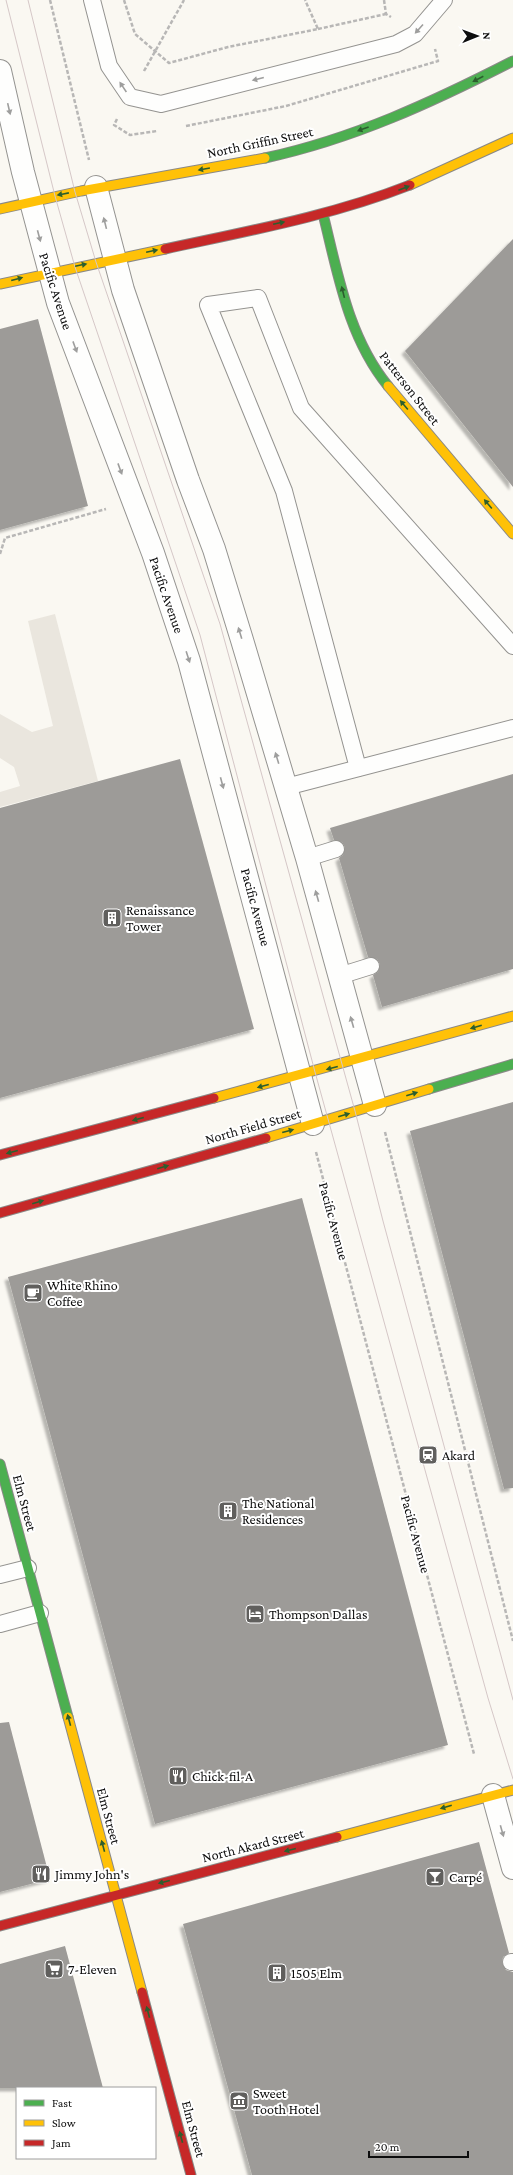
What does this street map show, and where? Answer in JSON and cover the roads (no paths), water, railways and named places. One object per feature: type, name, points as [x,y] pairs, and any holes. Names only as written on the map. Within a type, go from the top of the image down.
[{"type":"main road","name":"North Griffin Street","points":[[0,210],[30,201],[96,187],[243,162],[325,143],[367,128],[455,91],[513,61]]},
{"type":"main road","points":[[0,284],[49,271],[114,259],[323,214],[395,191],[450,170],[513,138]]},
{"type":"main road","name":"Patterson Street","points":[[323,214],[349,315],[364,352],[386,383],[513,534]]},
{"type":"main road","points":[[0,1155],[301,1076],[513,1016]]},
{"type":"main road","name":"North Field Street","points":[[0,1213],[375,1106],[513,1064]]},
{"type":"main road","name":"Elm Street","points":[[0,1464],[191,2175]]},
{"type":"main road","name":"North Akard Street","points":[[0,1926],[116,1894],[328,1840],[503,1792]]},
{"type":"street","name":"Pacific Avenue","points":[[0,71],[30,201],[58,303],[132,501],[154,554],[189,661],[313,1124]]},
{"type":"street","points":[[96,187],[114,259],[188,480],[214,549],[286,787],[375,1106]]},
{"type":"street","points":[[503,1792],[513,1868]]},
{"type":"lane","points":[[92,0],[109,66],[130,97],[161,104],[396,44],[415,34],[444,0]]},
{"type":"lane","points":[[358,768],[284,491],[208,305],[258,298],[301,408],[513,646]]},
{"type":"lane","points":[[286,787],[513,728]]},
{"type":"lane","points":[[306,858],[336,849]]},
{"type":"lane","points":[[339,976],[370,966]]},
{"type":"lane","points":[[0,1575],[28,1568]]},
{"type":"lane","points":[[0,1624],[40,1613]]},
{"type":"tram line","points":[[6,0],[55,196],[75,267],[200,635],[315,1072],[488,1698],[513,1779]]},
{"type":"tram line","points":[[28,0],[75,192],[96,262],[220,624],[355,1111],[383,1221],[513,1700]]},
{"type":"place","name":"Renaissance Tower","points":[[112,918]]},
{"type":"place","name":"White Rhino Coffee","points":[[33,1293]]},
{"type":"place","name":"Akard","points":[[428,1455]]},
{"type":"place","name":"The National Residences","points":[[228,1511]]},
{"type":"place","name":"Thompson Dallas","points":[[255,1614]]},
{"type":"place","name":"Chick-fil-A","points":[[178,1776]]},
{"type":"place","name":"Jimmy John's","points":[[41,1874]]},
{"type":"place","name":"Carpé","points":[[435,1877]]},
{"type":"place","name":"7-Eleven","points":[[54,1969]]},
{"type":"place","name":"1505 Elm","points":[[277,1973]]},
{"type":"place","name":"Sweet Tooth Hotel","points":[[239,2101]]}]
